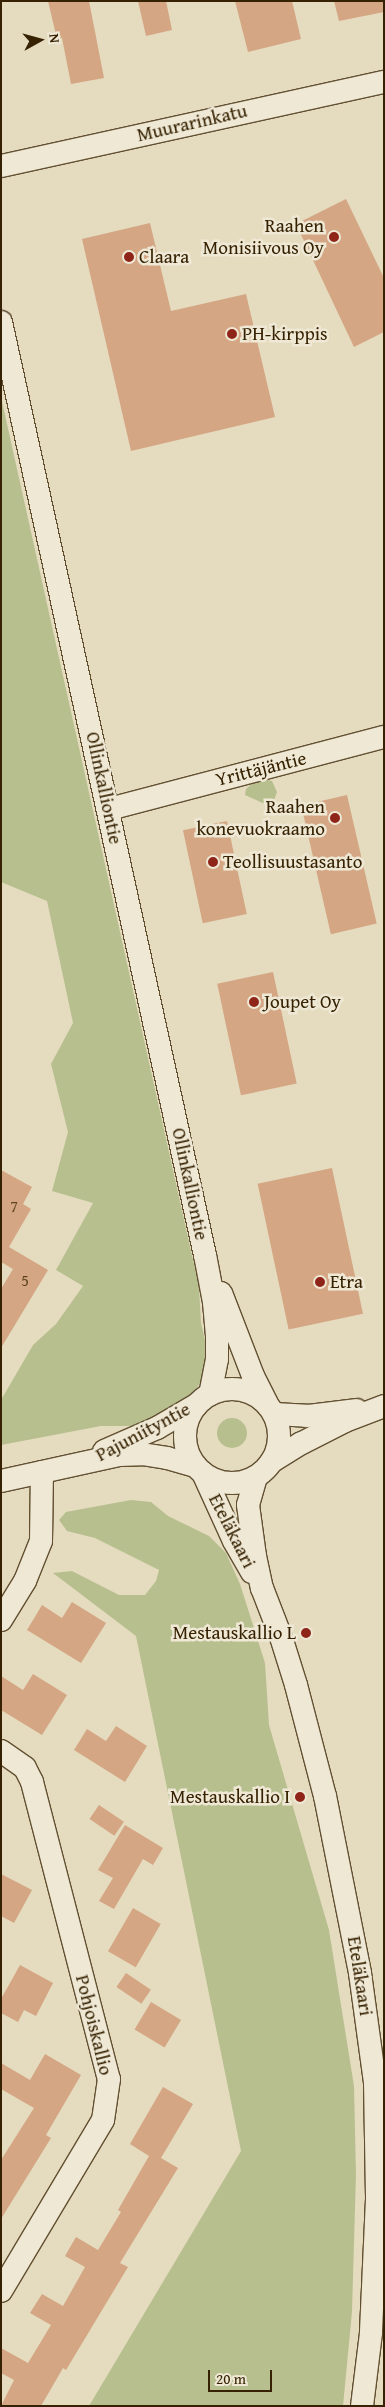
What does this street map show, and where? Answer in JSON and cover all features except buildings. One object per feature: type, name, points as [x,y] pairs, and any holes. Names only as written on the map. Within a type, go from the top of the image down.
[{"type":"street","name":"Muurarinkatu","points":[[1,166],[384,82]]},
{"type":"street","name":"Ollinkalliontie","points":[[1,322],[109,808],[214,1302],[217,1359],[204,1399]]},
{"type":"street","name":"Yrittäjäntie","points":[[109,808],[384,738]]},
{"type":"street","name":"Ollinkalliontie","points":[[205,1255],[252,1376],[271,1409]]},
{"type":"street","points":[[264,1469],[279,1442],[279,1431],[271,1409],[256,1395],[239,1389],[218,1390],[204,1399],[186,1424],[185,1436],[190,1457],[199,1469],[217,1481],[233,1483],[264,1469],[302,1443],[377,1408]]},
{"type":"street","name":"Pajuniityntie","points":[[88,1460],[170,1421],[204,1399]]},
{"type":"street","points":[[271,1409],[307,1416],[346,1410],[377,1408]]},
{"type":"street","name":"Pajuniityntie","points":[[1,1481],[88,1460],[119,1455],[142,1454],[167,1458],[199,1469]]},
{"type":"street","name":"Eteläkaari","points":[[199,1469],[234,1541],[262,1588],[281,1637],[296,1685],[327,1805],[360,1973],[375,2082],[377,2200],[371,2333],[362,2406]]},
{"type":"street","name":"Eteläkaari","points":[[262,1588],[249,1524],[250,1493],[264,1469]]},
{"type":"street","points":[[1,1620],[25,1581],[40,1541],[42,1472]]},
{"type":"street","name":"Pohjoiskallio","points":[[1,1751],[25,1768],[32,1782],[109,2079],[103,2120],[1,2291]]},
{"type":"green space","points":[[1,397],[199,1287],[201,1323],[209,1357],[207,1374],[195,1390],[181,1406],[158,1417],[131,1426],[101,1426],[1,1445],[1,1400],[33,1345],[56,1324],[83,1286],[56,1270],[93,1203],[52,1191],[68,1132],[51,1064],[73,1023],[47,901],[1,882]]},
{"type":"green space","points":[[263,779],[272,781],[277,792],[274,800],[267,805],[245,795],[246,789],[253,783]]},
{"type":"green space","points":[[232,1418],[243,1422],[247,1433],[243,1444],[232,1448],[221,1444],[217,1433],[221,1422]]},
{"type":"green space","points":[[131,1500],[151,1502],[168,1516],[209,1536],[226,1553],[240,1584],[265,1663],[269,1725],[329,1930],[354,2086],[356,2174],[352,2312],[343,2406],[89,2406],[241,2151],[136,1636],[53,1573],[72,1571],[119,1595],[145,1595],[156,1581],[159,1570],[95,1538],[67,1531],[59,1520],[66,1512]]},
{"type":"place","name":"Raahen Monisiivous Oy","points":[[334,237]]},
{"type":"place","name":"Claara","points":[[129,257]]},
{"type":"place","name":"PH-kirppis","points":[[232,334]]},
{"type":"place","name":"Raahen konevuokraamo","points":[[335,818]]},
{"type":"place","name":"Teollisuustasanto","points":[[213,862]]},
{"type":"place","name":"Joupet Oy","points":[[254,1002]]},
{"type":"place","name":"Etra","points":[[320,1282]]},
{"type":"place","name":"Mestauskallio L","points":[[306,1633]]},
{"type":"place","name":"Mestauskallio I","points":[[300,1797]]}]
